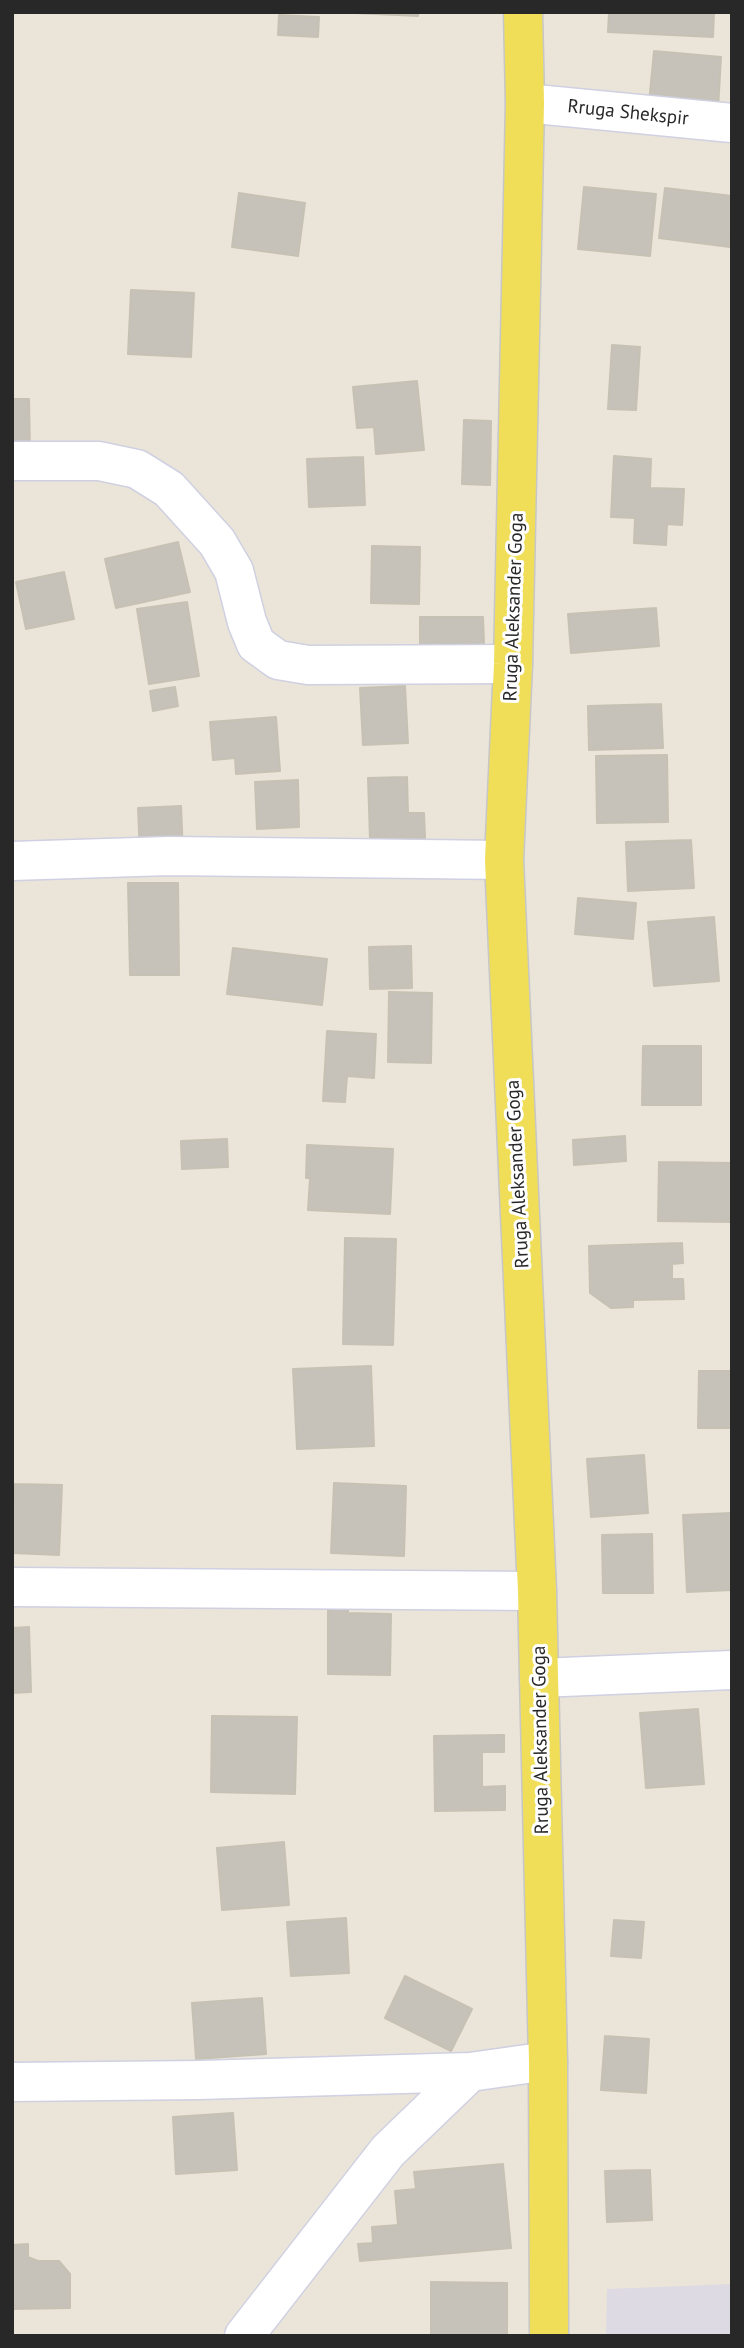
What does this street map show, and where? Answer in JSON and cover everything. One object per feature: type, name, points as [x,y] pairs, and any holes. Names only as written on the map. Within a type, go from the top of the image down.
[{"type":"main road","name":"Rruga Aleksander Goga","points":[[523,12],[525,103],[513,664],[504,860],[537,1591],[548,2061],[548,2336]]},
{"type":"street","name":"Rruga Shekspir","points":[[525,103],[732,123]]},
{"type":"street","points":[[12,461],[99,461],[137,469],[169,489],[217,542],[234,571],[247,622],[256,644],[278,660],[308,665],[513,664]]},
{"type":"street","points":[[12,861],[169,856],[504,860]]},
{"type":"street","points":[[12,1587],[537,1591]]},
{"type":"street","points":[[539,1678],[732,1670]]},
{"type":"street","points":[[12,2082],[200,2080],[470,2072],[548,2061]]},
{"type":"street","points":[[244,2336],[388,2151],[470,2072]]},
{"type":"shaded area","points":[[732,2284],[732,2336],[606,2336],[607,2289]]},
{"type":"building","points":[[334,12],[418,12],[418,16]]},
{"type":"building","points":[[609,12],[714,12],[713,37],[608,32]]},
{"type":"building","points":[[279,15],[319,17],[318,37],[278,35]]},
{"type":"building","points":[[654,51],[721,57],[718,109],[649,103]]},
{"type":"building","points":[[584,187],[656,194],[650,256],[578,249]]},
{"type":"building","points":[[665,188],[732,196],[730,247],[659,238]]},
{"type":"building","points":[[239,193],[305,203],[298,256],[232,247]]},
{"type":"building","points":[[131,290],[194,293],[191,357],[128,354]]},
{"type":"building","points":[[612,345],[640,347],[636,410],[608,409]]},
{"type":"building","points":[[417,381],[424,450],[376,454],[374,427],[357,428],[353,387]]},
{"type":"building","points":[[12,399],[29,399],[30,450],[12,450]]},
{"type":"building","points":[[464,420],[491,421],[490,485],[462,484]]},
{"type":"building","points":[[614,456],[651,459],[650,488],[684,489],[682,525],[667,524],[666,545],[634,543],[635,518],[611,517]]},
{"type":"building","points":[[363,457],[365,505],[309,507],[307,459]]},
{"type":"building","points":[[178,542],[190,592],[116,608],[105,559]]},
{"type":"building","points":[[372,546],[420,547],[419,604],[371,603]]},
{"type":"building","points":[[64,572],[74,619],[26,629],[16,582]]},
{"type":"building","points":[[187,602],[199,676],[149,684],[137,609]]},
{"type":"building","points":[[656,608],[659,646],[571,653],[568,614]]},
{"type":"building","points":[[420,617],[483,617],[484,644],[420,645]]},
{"type":"building","points":[[405,686],[408,743],[363,745],[360,688]]},
{"type":"building","points":[[175,687],[178,706],[153,711],[150,691]]},
{"type":"building","points":[[661,704],[663,748],[589,750],[588,706]]},
{"type":"building","points":[[276,717],[280,771],[236,774],[235,758],[213,760],[210,722]]},
{"type":"building","points":[[667,755],[668,822],[597,823],[596,756]]},
{"type":"building","points":[[407,777],[408,813],[424,813],[425,838],[370,839],[368,778]]},
{"type":"building","points":[[298,780],[299,827],[257,829],[255,782]]},
{"type":"building","points":[[181,806],[183,853],[140,854],[138,808]]},
{"type":"building","points":[[691,840],[694,888],[628,891],[626,842]]},
{"type":"building","points":[[128,883],[178,883],[179,975],[130,975]]},
{"type":"building","points":[[578,898],[636,903],[633,939],[575,934]]},
{"type":"building","points":[[714,917],[719,981],[654,986],[648,922]]},
{"type":"building","points":[[411,946],[412,988],[370,989],[369,947]]},
{"type":"building","points":[[233,948],[327,959],[322,1005],[227,994]]},
{"type":"building","points":[[389,992],[432,993],[431,1063],[388,1062]]},
{"type":"building","points":[[327,1031],[376,1034],[374,1078],[347,1076],[345,1102],[323,1101]]},
{"type":"building","points":[[643,1046],[701,1046],[701,1105],[642,1105]]},
{"type":"building","points":[[625,1136],[626,1161],[574,1165],[573,1140]]},
{"type":"building","points":[[227,1139],[228,1167],[182,1169],[181,1141]]},
{"type":"building","points":[[307,1145],[393,1149],[390,1214],[308,1210],[310,1178],[306,1178]]},
{"type":"building","points":[[659,1162],[732,1163],[732,1222],[658,1221]]},
{"type":"building","points":[[345,1238],[396,1239],[393,1345],[343,1344]]},
{"type":"building","points":[[682,1243],[683,1263],[672,1264],[672,1279],[683,1279],[684,1299],[633,1300],[633,1307],[611,1308],[590,1293],[589,1246]]},
{"type":"building","points":[[371,1366],[374,1446],[297,1449],[293,1369]]},
{"type":"building","points":[[699,1371],[732,1371],[732,1428],[698,1428]]},
{"type":"building","points":[[644,1455],[648,1513],[591,1517],[587,1459]]},
{"type":"building","points":[[334,1483],[406,1486],[404,1556],[331,1553]]},
{"type":"building","points":[[14,1484],[62,1485],[59,1555],[12,1553]]},
{"type":"building","points":[[732,1513],[732,1590],[687,1592],[683,1515]]},
{"type":"building","points":[[652,1534],[653,1593],[603,1593],[602,1535]]},
{"type":"building","points":[[328,1601],[348,1601],[348,1613],[391,1614],[390,1675],[328,1674]]},
{"type":"building","points":[[29,1627],[31,1692],[12,1693],[12,1628]]},
{"type":"building","points":[[698,1709],[704,1784],[646,1788],[640,1713]]},
{"type":"building","points":[[212,1716],[297,1717],[295,1794],[211,1792]]},
{"type":"building","points":[[504,1735],[504,1752],[482,1752],[482,1787],[505,1786],[505,1810],[435,1811],[434,1736]]},
{"type":"building","points":[[284,1842],[289,1905],[222,1910],[217,1848]]},
{"type":"building","points":[[346,1918],[349,1973],[291,1976],[287,1922]]},
{"type":"building","points":[[614,1920],[644,1922],[641,1958],[611,1956]]},
{"type":"building","points":[[405,1976],[472,2009],[451,2051],[385,2018]]},
{"type":"building","points":[[262,1998],[266,2054],[196,2059],[192,2003]]},
{"type":"building","points":[[605,2036],[649,2039],[646,2093],[601,2090]]},
{"type":"building","points":[[233,2113],[237,2170],[176,2174],[173,2117]]},
{"type":"building","points":[[503,2164],[511,2248],[360,2261],[358,2244],[373,2243],[372,2227],[398,2225],[395,2191],[416,2189],[414,2172]]},
{"type":"building","points":[[650,2170],[652,2220],[607,2222],[605,2171]]},
{"type":"building","points":[[28,2244],[28,2257],[38,2261],[59,2261],[70,2274],[70,2308],[12,2309],[12,2245]]},
{"type":"building","points":[[431,2282],[507,2283],[507,2336],[431,2336]]}]
